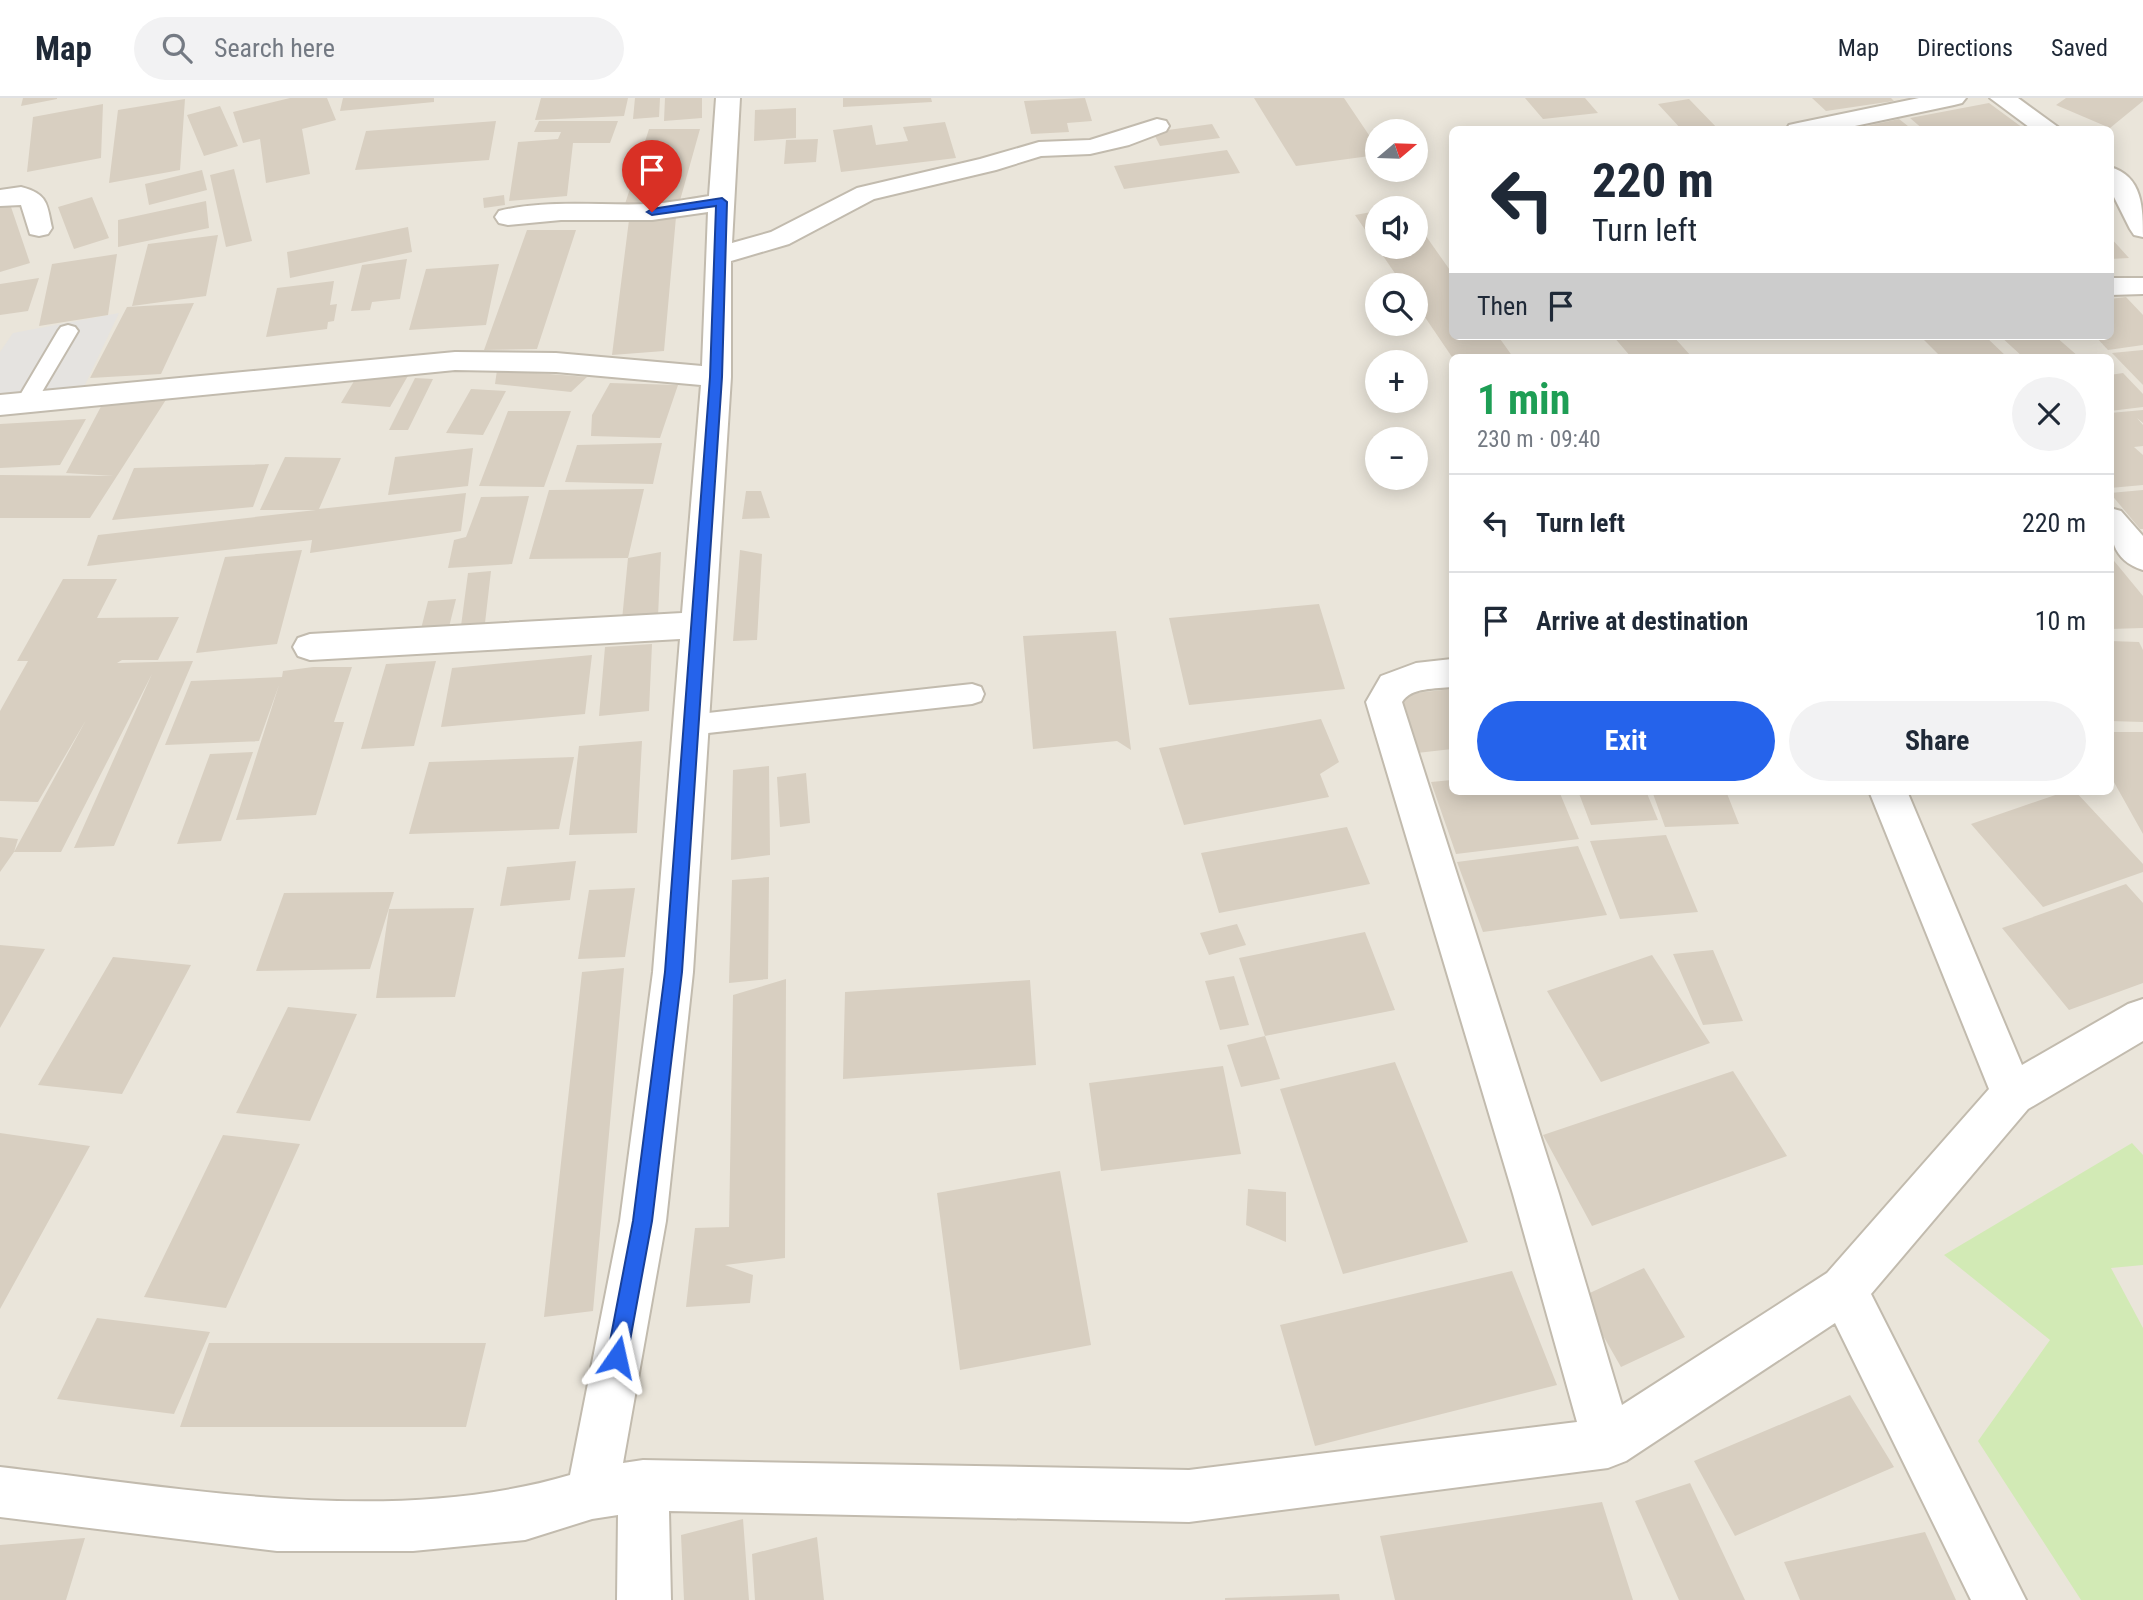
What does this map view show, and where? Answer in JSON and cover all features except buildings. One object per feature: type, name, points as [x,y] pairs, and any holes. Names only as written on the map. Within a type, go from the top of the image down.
[{"type":"street","points":[[592,1494],[643,1221],[673,972],[716,377],[718,256],[728,98]]},
{"type":"street","points":[[1818,126],[1954,98]]},
{"type":"street","points":[[2002,98],[2044,126]]},
{"type":"street","points":[[718,256],[780,238],[850,199],[866,193],[986,165],[1040,149],[1100,145],[1157,126]]},
{"type":"street","points":[[2126,183],[2143,229]]},
{"type":"street","points":[[0,198],[21,195],[33,201],[40,228]]},
{"type":"street","points":[[508,217],[561,212],[652,212],[722,202]]},
{"type":"street","points":[[2114,287],[2143,286]]},
{"type":"street","points":[[13,404],[137,388],[313,375],[393,365],[502,360],[716,377]]},
{"type":"street","points":[[2114,524],[2143,558]]},
{"type":"street","points":[[310,648],[697,625]]},
{"type":"street","points":[[1449,673],[1416,677],[1393,686],[1384,702],[1536,1194],[1608,1443]]},
{"type":"street","points":[[1890,795],[2013,1094]]},
{"type":"street","points":[[0,1492],[277,1525],[413,1525],[525,1514],[592,1494],[643,1485],[1189,1496],[1608,1443],[1844,1290],[2013,1094],[2143,1018]]},
{"type":"street","points":[[1844,1290],[2000,1600]]},
{"type":"street","points":[[643,1485],[643,1600]]},
{"type":"lane","points":[[13,404],[68,331]]},
{"type":"lane","points":[[690,725],[972,694]]},
{"type":"shaded area","points":[[0,98],[2143,98],[2143,1600],[0,1600]]},
{"type":"shaded area","points":[[119,313],[75,406],[0,410],[0,352],[13,333]]},
{"type":"green space","points":[[2132,1143],[2143,1155],[2143,1265],[2111,1268],[2143,1328],[2143,1600],[2081,1600],[1978,1441],[2050,1340],[1944,1255]]},
{"type":"route","points":[[617,1357],[643,1221],[673,972],[716,377],[718,256],[722,202],[652,212]]}]
